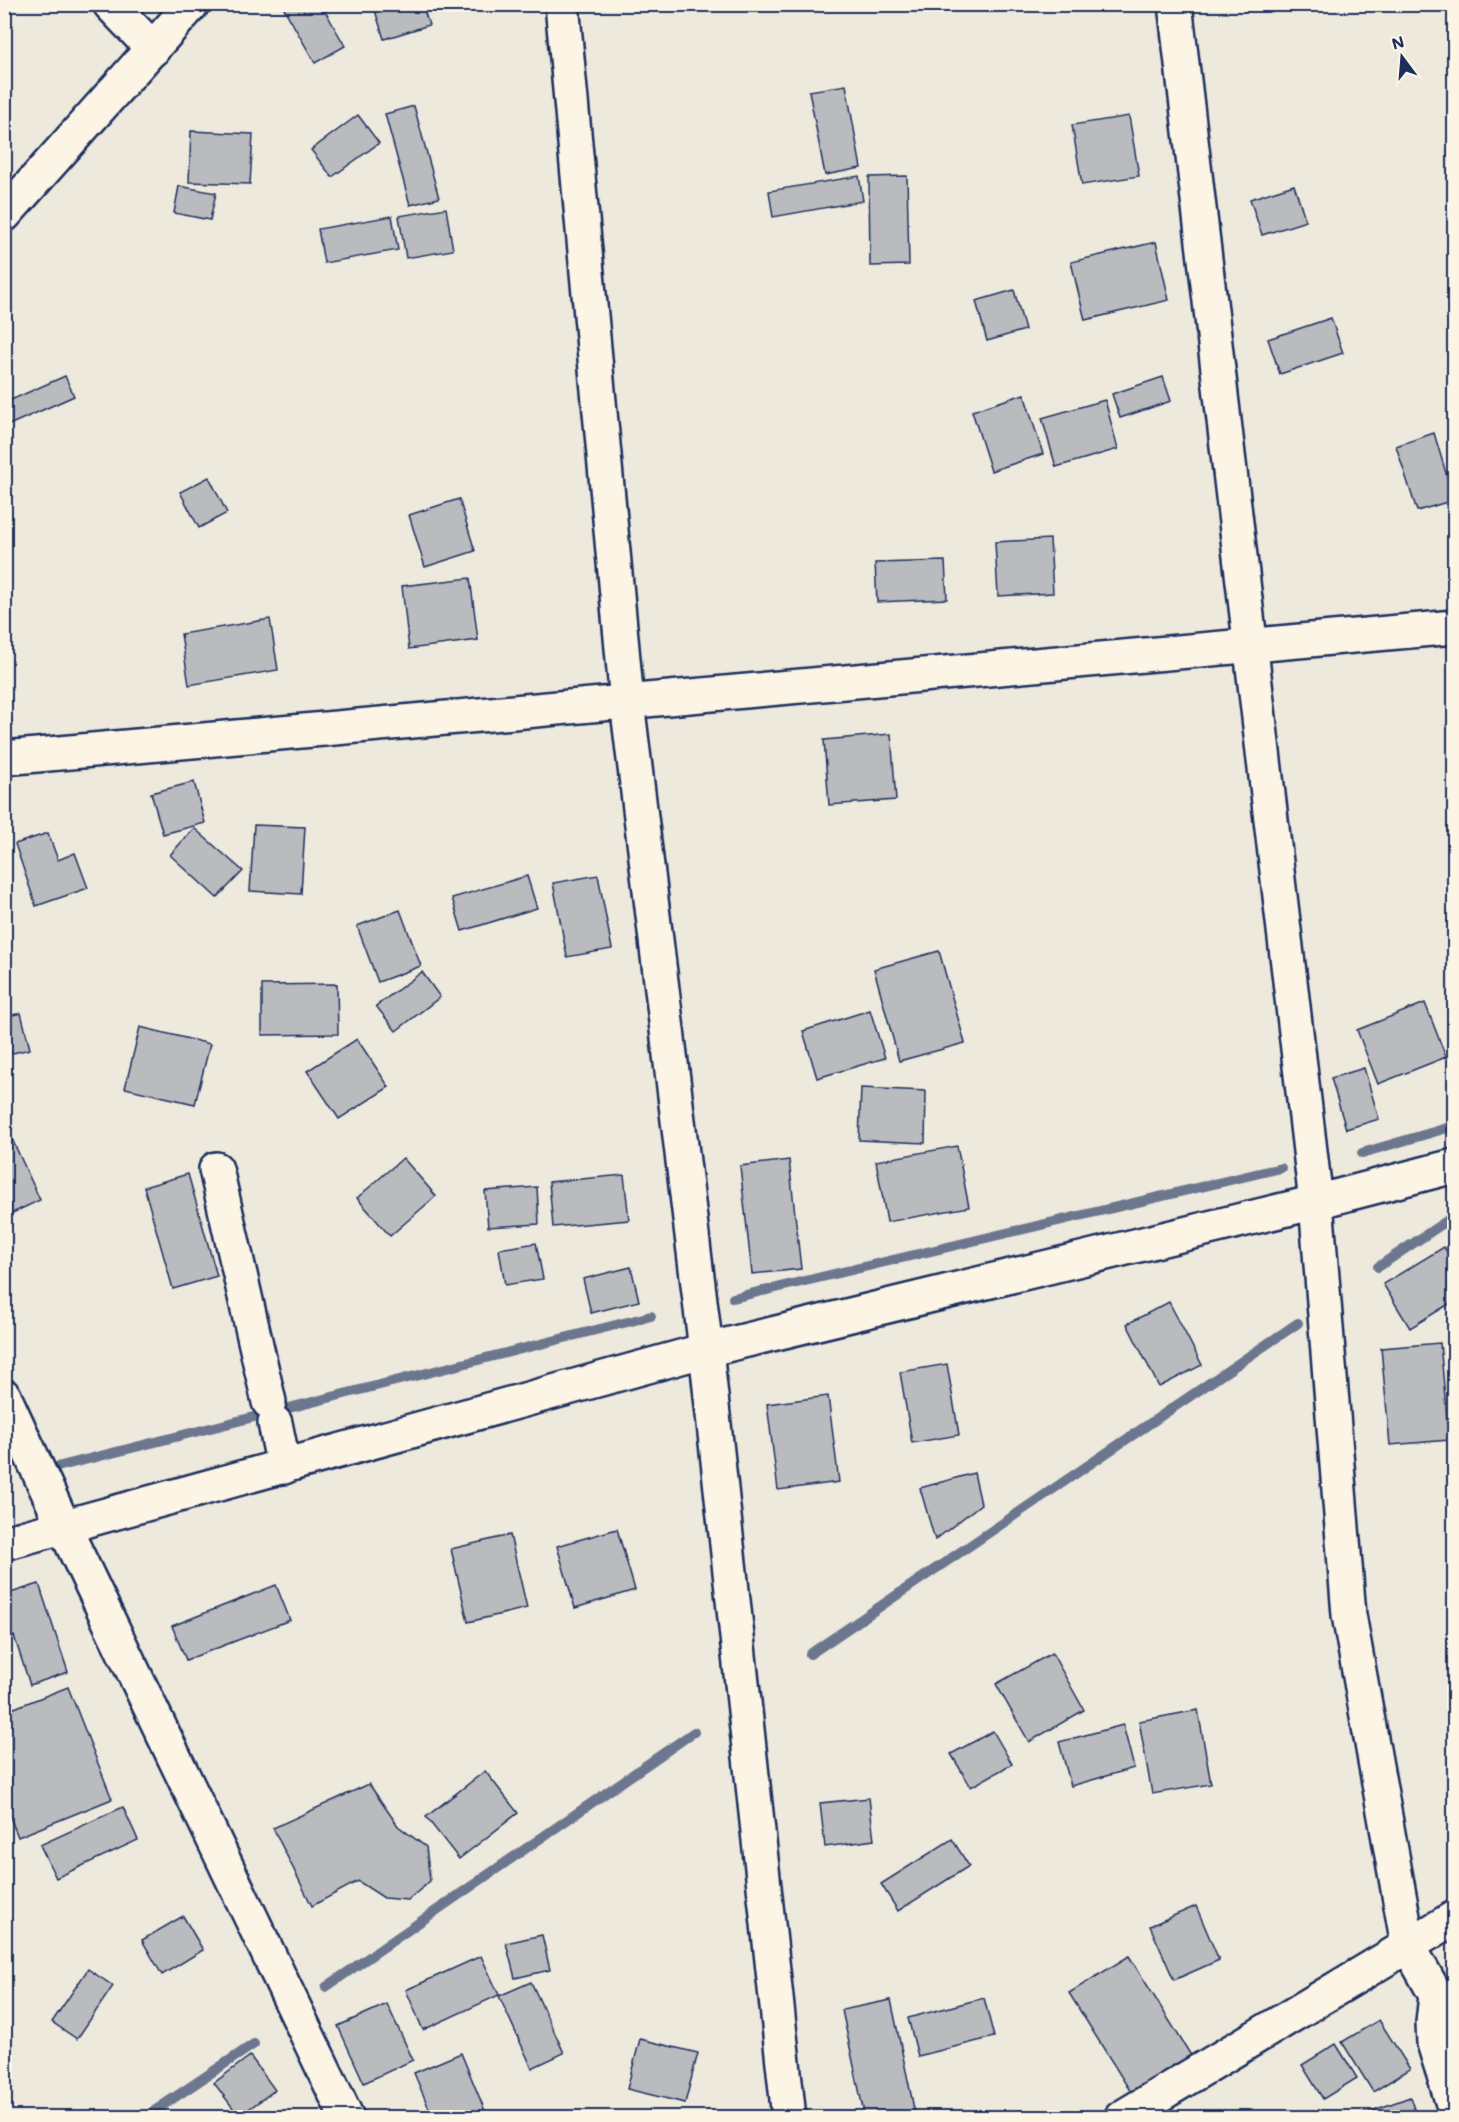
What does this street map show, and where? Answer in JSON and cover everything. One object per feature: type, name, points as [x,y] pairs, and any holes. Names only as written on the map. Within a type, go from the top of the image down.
[{"type":"street","points":[[110,4],[153,49]]},
{"type":"street","points":[[4,215],[192,4]]},
{"type":"street","points":[[562,4],[627,702],[706,1350],[789,2118]]},
{"type":"street","points":[[1175,4],[1316,1202],[1349,1615],[1408,1945],[1436,1995],[1433,2023],[1434,2043],[1455,2108]]},
{"type":"street","points":[[4,758],[1455,627]]},
{"type":"street","points":[[4,1543],[706,1350],[1455,1166]]},
{"type":"street","points":[[216,1169],[284,1467]]},
{"type":"street","points":[[4,1396],[64,1527],[347,2118]]},
{"type":"street","points":[[1121,2118],[1455,1918]]},
{"type":"building","points":[[321,4],[345,46],[315,63],[282,5]]},
{"type":"building","points":[[373,4],[422,4],[429,25],[384,39]]},
{"type":"building","points":[[846,85],[861,168],[825,175],[809,91]]},
{"type":"building","points":[[414,106],[439,198],[410,205],[385,114]]},
{"type":"building","points":[[358,115],[379,143],[332,177],[311,150]]},
{"type":"building","points":[[1129,116],[1139,176],[1082,185],[1072,125]]},
{"type":"building","points":[[191,131],[253,134],[250,184],[189,182]]},
{"type":"building","points":[[859,176],[863,201],[773,217],[769,191]]},
{"type":"building","points":[[907,176],[909,265],[870,266],[869,177]]},
{"type":"building","points":[[1294,185],[1306,221],[1262,235],[1250,199]]},
{"type":"building","points":[[179,186],[216,193],[210,220],[174,213]]},
{"type":"building","points":[[446,208],[453,250],[406,258],[399,216]]},
{"type":"building","points":[[392,216],[398,250],[324,263],[318,229]]},
{"type":"building","points":[[1156,242],[1169,300],[1085,320],[1071,262]]},
{"type":"building","points":[[1014,290],[1025,330],[987,341],[976,301]]},
{"type":"building","points":[[1331,318],[1343,353],[1280,374],[1268,339]]},
{"type":"building","points":[[65,376],[74,396],[9,425],[4,415],[4,403]]},
{"type":"building","points":[[1163,377],[1171,401],[1120,418],[1112,394]]},
{"type":"building","points":[[1024,394],[1043,454],[991,471],[972,411]]},
{"type":"building","points":[[1105,400],[1118,449],[1056,467],[1042,418]]},
{"type":"building","points":[[1434,433],[1454,500],[1417,511],[1396,446]]},
{"type":"building","points":[[209,477],[227,513],[199,528],[180,492]]},
{"type":"building","points":[[459,499],[475,551],[425,567],[409,515]]},
{"type":"building","points":[[1050,539],[1053,593],[998,596],[995,542]]},
{"type":"building","points":[[945,561],[947,599],[877,602],[875,563]]},
{"type":"building","points":[[470,578],[478,640],[409,649],[402,586]]},
{"type":"building","points":[[270,619],[278,670],[189,685],[181,634]]},
{"type":"building","points":[[891,734],[896,800],[829,805],[824,740]]},
{"type":"building","points":[[194,782],[205,823],[163,834],[151,793]]},
{"type":"building","points":[[254,825],[305,827],[301,894],[250,891]]},
{"type":"building","points":[[194,828],[243,871],[217,898],[170,855]]},
{"type":"building","points":[[48,833],[58,860],[75,853],[88,888],[36,906],[15,844]]},
{"type":"building","points":[[598,875],[612,949],[567,957],[553,883]]},
{"type":"building","points":[[527,876],[537,908],[462,931],[452,898]]},
{"type":"building","points":[[400,910],[421,966],[378,982],[357,926]]},
{"type":"building","points":[[939,951],[965,1043],[899,1061],[874,969]]},
{"type":"building","points":[[422,972],[440,997],[396,1031],[376,1006]]},
{"type":"building","points":[[337,984],[338,1034],[262,1035],[262,985]]},
{"type":"building","points":[[1425,1003],[1446,1057],[1378,1084],[1357,1030]]},
{"type":"building","points":[[870,1010],[885,1058],[817,1078],[803,1031]]},
{"type":"building","points":[[21,1013],[30,1049],[4,1055],[4,1017]]},
{"type":"building","points":[[140,1027],[210,1044],[195,1104],[125,1088]]},
{"type":"building","points":[[357,1039],[389,1087],[339,1119],[307,1071]]},
{"type":"building","points":[[1364,1068],[1379,1119],[1346,1129],[1331,1078]]},
{"type":"building","points":[[861,1088],[926,1091],[925,1143],[859,1140]]},
{"type":"building","points":[[7,1128],[40,1200],[4,1217],[4,1129]]},
{"type":"building","points":[[957,1146],[969,1207],[887,1222],[876,1161]]},
{"type":"building","points":[[403,1158],[436,1196],[390,1236],[357,1198]]},
{"type":"building","points":[[789,1160],[801,1269],[752,1274],[740,1166]]},
{"type":"building","points":[[188,1174],[217,1276],[173,1289],[144,1187]]},
{"type":"building","points":[[624,1175],[629,1220],[553,1227],[549,1182]]},
{"type":"building","points":[[537,1187],[539,1224],[488,1227],[485,1191]]},
{"type":"building","points":[[536,1243],[543,1279],[505,1285],[499,1249]]},
{"type":"building","points":[[1444,1247],[1454,1264],[1454,1301],[1410,1328],[1383,1284]]},
{"type":"building","points":[[631,1267],[639,1301],[591,1313],[583,1279]]},
{"type":"building","points":[[1169,1302],[1202,1365],[1159,1387],[1127,1324]]},
{"type":"building","points":[[1440,1343],[1449,1440],[1390,1445],[1381,1348]]},
{"type":"building","points":[[947,1364],[959,1435],[912,1443],[900,1372]]},
{"type":"building","points":[[828,1396],[839,1482],[778,1490],[767,1404]]},
{"type":"building","points":[[974,1473],[981,1504],[935,1540],[920,1488]]},
{"type":"building","points":[[1453,1527],[1454,1572],[1448,1572]]},
{"type":"building","points":[[617,1529],[635,1590],[575,1608],[557,1546]]},
{"type":"building","points":[[510,1535],[527,1608],[468,1622],[451,1549]]},
{"type":"building","points":[[39,1584],[68,1672],[30,1685],[14,1636],[4,1639],[4,1595]]},
{"type":"building","points":[[276,1585],[290,1620],[186,1660],[172,1626]]},
{"type":"building","points":[[1052,1653],[1084,1710],[1029,1742],[996,1684]]},
{"type":"building","points":[[68,1687],[112,1799],[18,1837],[4,1802],[4,1712]]},
{"type":"building","points":[[1198,1710],[1211,1784],[1152,1794],[1139,1721]]},
{"type":"building","points":[[1123,1725],[1134,1768],[1071,1786],[1059,1742]]},
{"type":"building","points":[[993,1731],[1012,1764],[971,1787],[951,1754]]},
{"type":"building","points":[[485,1771],[518,1813],[459,1859],[426,1817]]},
{"type":"building","points":[[369,1784],[398,1826],[426,1847],[430,1881],[408,1900],[384,1898],[358,1881],[312,1906],[273,1828]]},
{"type":"building","points":[[869,1798],[874,1840],[825,1847],[820,1803]]},
{"type":"building","points":[[123,1807],[138,1840],[56,1878],[40,1845]]},
{"type":"building","points":[[952,1839],[969,1866],[898,1911],[881,1884]]},
{"type":"building","points":[[1196,1906],[1219,1960],[1174,1980],[1150,1926]]},
{"type":"building","points":[[183,1916],[203,1950],[162,1975],[142,1940]]},
{"type":"building","points":[[542,1935],[550,1970],[515,1978],[506,1943]]},
{"type":"building","points":[[481,1956],[499,1995],[423,2030],[406,1990]]},
{"type":"building","points":[[1129,1956],[1192,2057],[1132,2094],[1069,1993]]},
{"type":"building","points":[[88,1969],[113,1986],[77,2039],[52,2022]]},
{"type":"building","points":[[531,1982],[564,2053],[532,2068],[499,1996]]},
{"type":"building","points":[[984,1998],[994,2037],[918,2056],[908,2018]]},
{"type":"building","points":[[891,2000],[916,2118],[865,2118],[842,2010]]},
{"type":"building","points":[[387,2004],[413,2060],[364,2083],[338,2026]]},
{"type":"building","points":[[1379,2020],[1410,2069],[1373,2092],[1342,2042]]},
{"type":"building","points":[[640,2039],[698,2053],[685,2103],[627,2089]]},
{"type":"building","points":[[1336,2044],[1357,2078],[1323,2099],[1302,2065]]},
{"type":"building","points":[[461,2053],[488,2118],[433,2118],[414,2073]]},
{"type":"building","points":[[250,2056],[275,2090],[239,2116],[214,2083]]},
{"type":"building","points":[[1410,2097],[1417,2118],[1352,2118]]},
{"type":"waterway","points":[[1362,1153],[1454,1126]]},
{"type":"waterway","points":[[733,1298],[1281,1168]]},
{"type":"waterway","points":[[1378,1267],[1448,1220]]},
{"type":"waterway","points":[[57,1467],[651,1316]]},
{"type":"waterway","points":[[810,1654],[1298,1323]]},
{"type":"waterway","points":[[326,1987],[694,1732]]},
{"type":"waterway","points":[[144,2118],[254,2044]]}]
